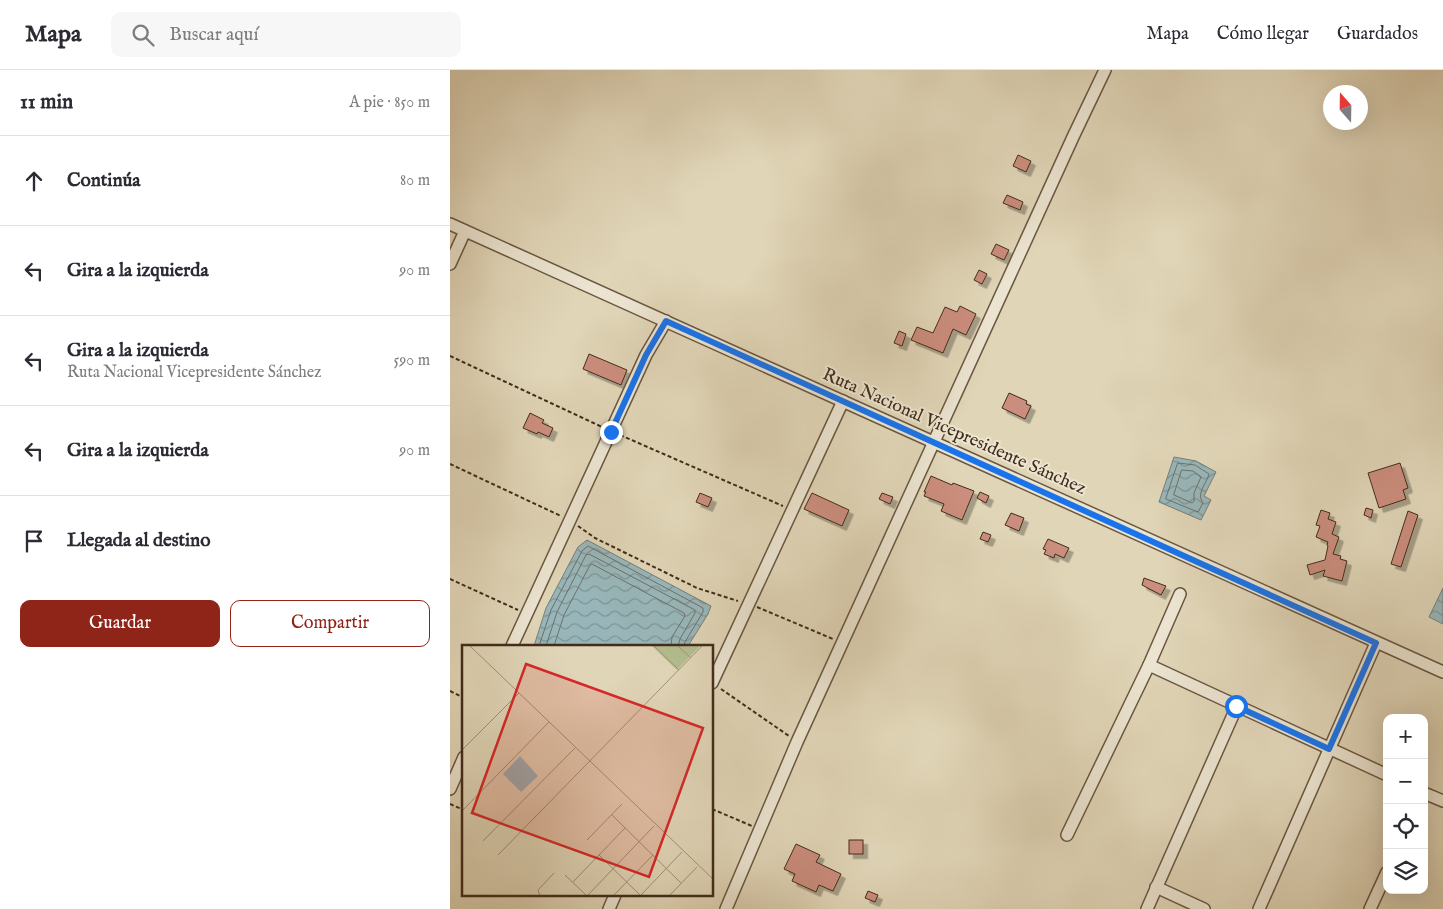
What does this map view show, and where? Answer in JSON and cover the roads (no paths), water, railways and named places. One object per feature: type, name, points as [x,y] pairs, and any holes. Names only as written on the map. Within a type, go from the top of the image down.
[{"type":"street","points":[[726,909],[797,742],[1072,137],[1105,70]]},
{"type":"street","name":"Ruta Nacional Vicepresidente Sánchez","points":[[450,224],[1443,672]]},
{"type":"street","points":[[450,264],[465,231]]},
{"type":"street","points":[[512,645],[646,355],[666,321]]},
{"type":"street","points":[[714,679],[843,401]]},
{"type":"street","points":[[1067,835],[1149,666],[1180,594]]},
{"type":"street","points":[[1259,909],[1376,643]]},
{"type":"street","points":[[1149,666],[1383,773]]},
{"type":"street","points":[[1147,909],[1236,706]]},
{"type":"street","points":[[450,789],[462,761]]},
{"type":"street","points":[[1428,794],[1443,801]]},
{"type":"street","points":[[1370,909],[1383,881]]},
{"type":"street","points":[[1156,887],[1204,909]]},
{"type":"street","points":[[609,909],[615,896]]},
{"type":"water","points":[[1174,457],[1196,461],[1216,472],[1204,496],[1211,500],[1201,520],[1159,502]]},
{"type":"water","points":[[587,540],[711,606],[689,645],[534,645],[546,608],[578,547]]},
{"type":"water","points":[[1443,588],[1443,624],[1429,617]]}]
